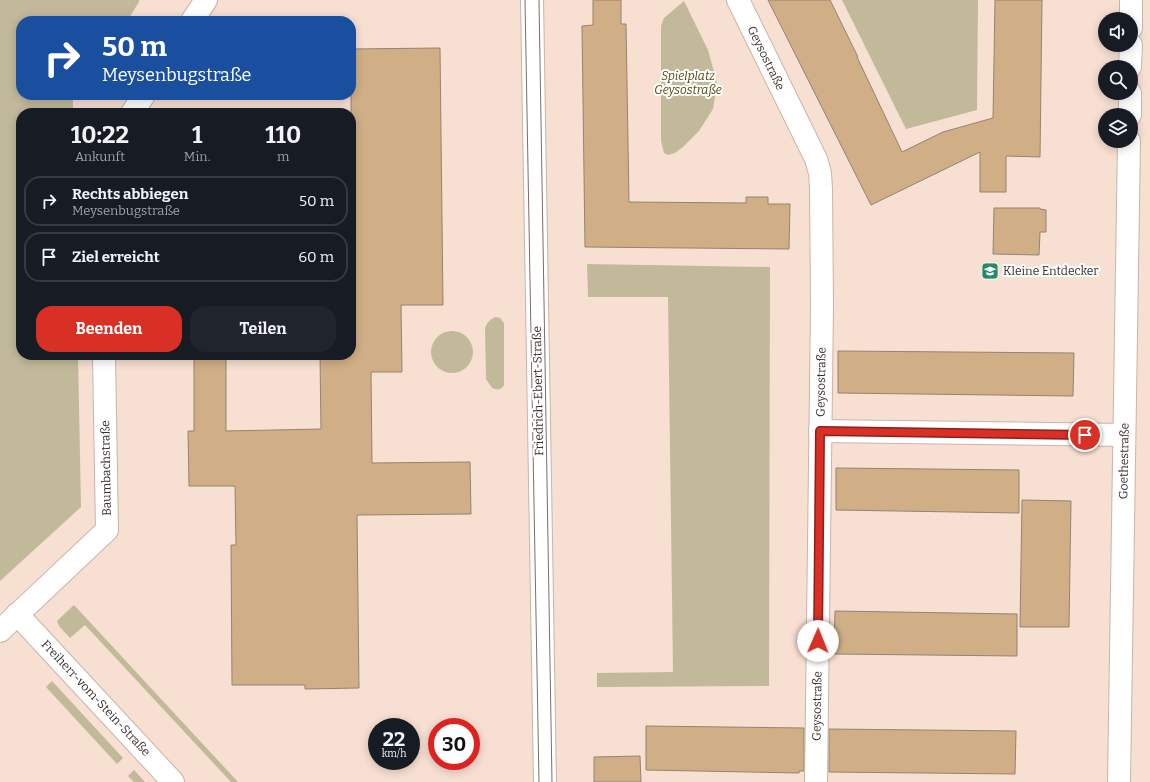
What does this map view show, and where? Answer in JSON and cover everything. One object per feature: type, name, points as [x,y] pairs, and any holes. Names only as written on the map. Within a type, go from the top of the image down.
[{"type":"street","points":[[195,16],[206,0]]},
{"type":"street","name":"Friedrich-Ebert-Straße","points":[[532,0],[545,782]]},
{"type":"street","name":"Geysostraße","points":[[738,0],[816,159],[820,173],[822,298],[816,782]]},
{"type":"street","points":[[1132,0],[1132,12]]},
{"type":"street","name":"Goethestraße","points":[[1119,782],[1129,148]]},
{"type":"street","name":"Baumbachstraße","points":[[0,631],[107,530],[104,360]]},
{"type":"street","points":[[820,431],[1124,435]]},
{"type":"street","name":"Freiherr-vom-Stein-Straße","points":[[18,614],[173,782]]},
{"type":"green space","points":[[0,0],[139,0],[130,16],[16,16],[16,100],[73,100],[73,108],[16,108],[16,360],[78,360],[81,507],[0,581]]},
{"type":"green space","points":[[842,0],[978,0],[977,110],[906,129]]},
{"type":"green space","name":"Spielplatz Geysostraße","points":[[684,1],[708,50],[717,83],[713,109],[699,131],[683,147],[675,153],[668,155],[664,153],[661,141],[661,26],[664,18]]},
{"type":"green space","points":[[587,264],[770,267],[769,686],[597,687],[597,673],[673,672],[668,297],[588,297]]},
{"type":"green space","points":[[496,317],[500,318],[504,323],[504,385],[500,389],[492,388],[486,379],[485,328],[489,321]]},
{"type":"green space","points":[[448,331],[456,331],[467,337],[473,348],[473,356],[467,367],[456,373],[448,373],[437,367],[431,356],[431,348],[437,337]]},
{"type":"green space","points":[[74,605],[238,782],[231,782],[85,625],[70,638],[59,626],[57,621]]},
{"type":"green space","points":[[52,681],[123,758],[117,764],[46,687]]},
{"type":"green space","points":[[134,770],[145,782],[134,782],[128,776]]},
{"type":"building","points":[[593,0],[621,0],[621,24],[626,24],[629,202],[746,203],[746,197],[768,197],[768,204],[790,204],[789,249],[585,247],[582,26],[593,25]]},
{"type":"building","points":[[768,0],[830,0],[902,152],[943,132],[993,118],[995,0],[1042,0],[1040,157],[1006,156],[1006,192],[980,192],[980,152],[871,205]]},
{"type":"building","points":[[440,48],[443,305],[401,305],[402,372],[371,372],[372,463],[470,462],[471,514],[357,515],[359,688],[305,689],[305,685],[232,685],[231,545],[236,545],[235,486],[189,486],[188,431],[194,431],[194,360],[226,360],[226,431],[321,429],[320,360],[356,360],[356,108],[351,108],[351,100],[356,100],[356,49]]},
{"type":"building","points":[[994,208],[1040,208],[1046,210],[1046,232],[1040,232],[1039,255],[993,254]]},
{"type":"building","points":[[838,351],[1074,353],[1073,396],[838,393]]},
{"type":"building","points":[[836,468],[1019,470],[1019,513],[836,510]]},
{"type":"building","points":[[1022,500],[1071,501],[1069,627],[1020,627]]},
{"type":"building","points":[[835,611],[1017,614],[1017,656],[834,654]]},
{"type":"building","points":[[646,726],[804,728],[804,771],[799,771],[799,773],[646,770]]},
{"type":"building","points":[[829,729],[1016,731],[1015,774],[829,772]]},
{"type":"building","points":[[640,756],[641,782],[594,782],[594,757]]},
{"type":"tram line","points":[[525,0],[539,782]]},
{"type":"tram line","points":[[539,0],[552,782]]},
{"type":"place","name":"Kleine Entdecker","points":[[990,271]]},
{"type":"route","points":[[818,641],[820,431],[1085,435]]}]
